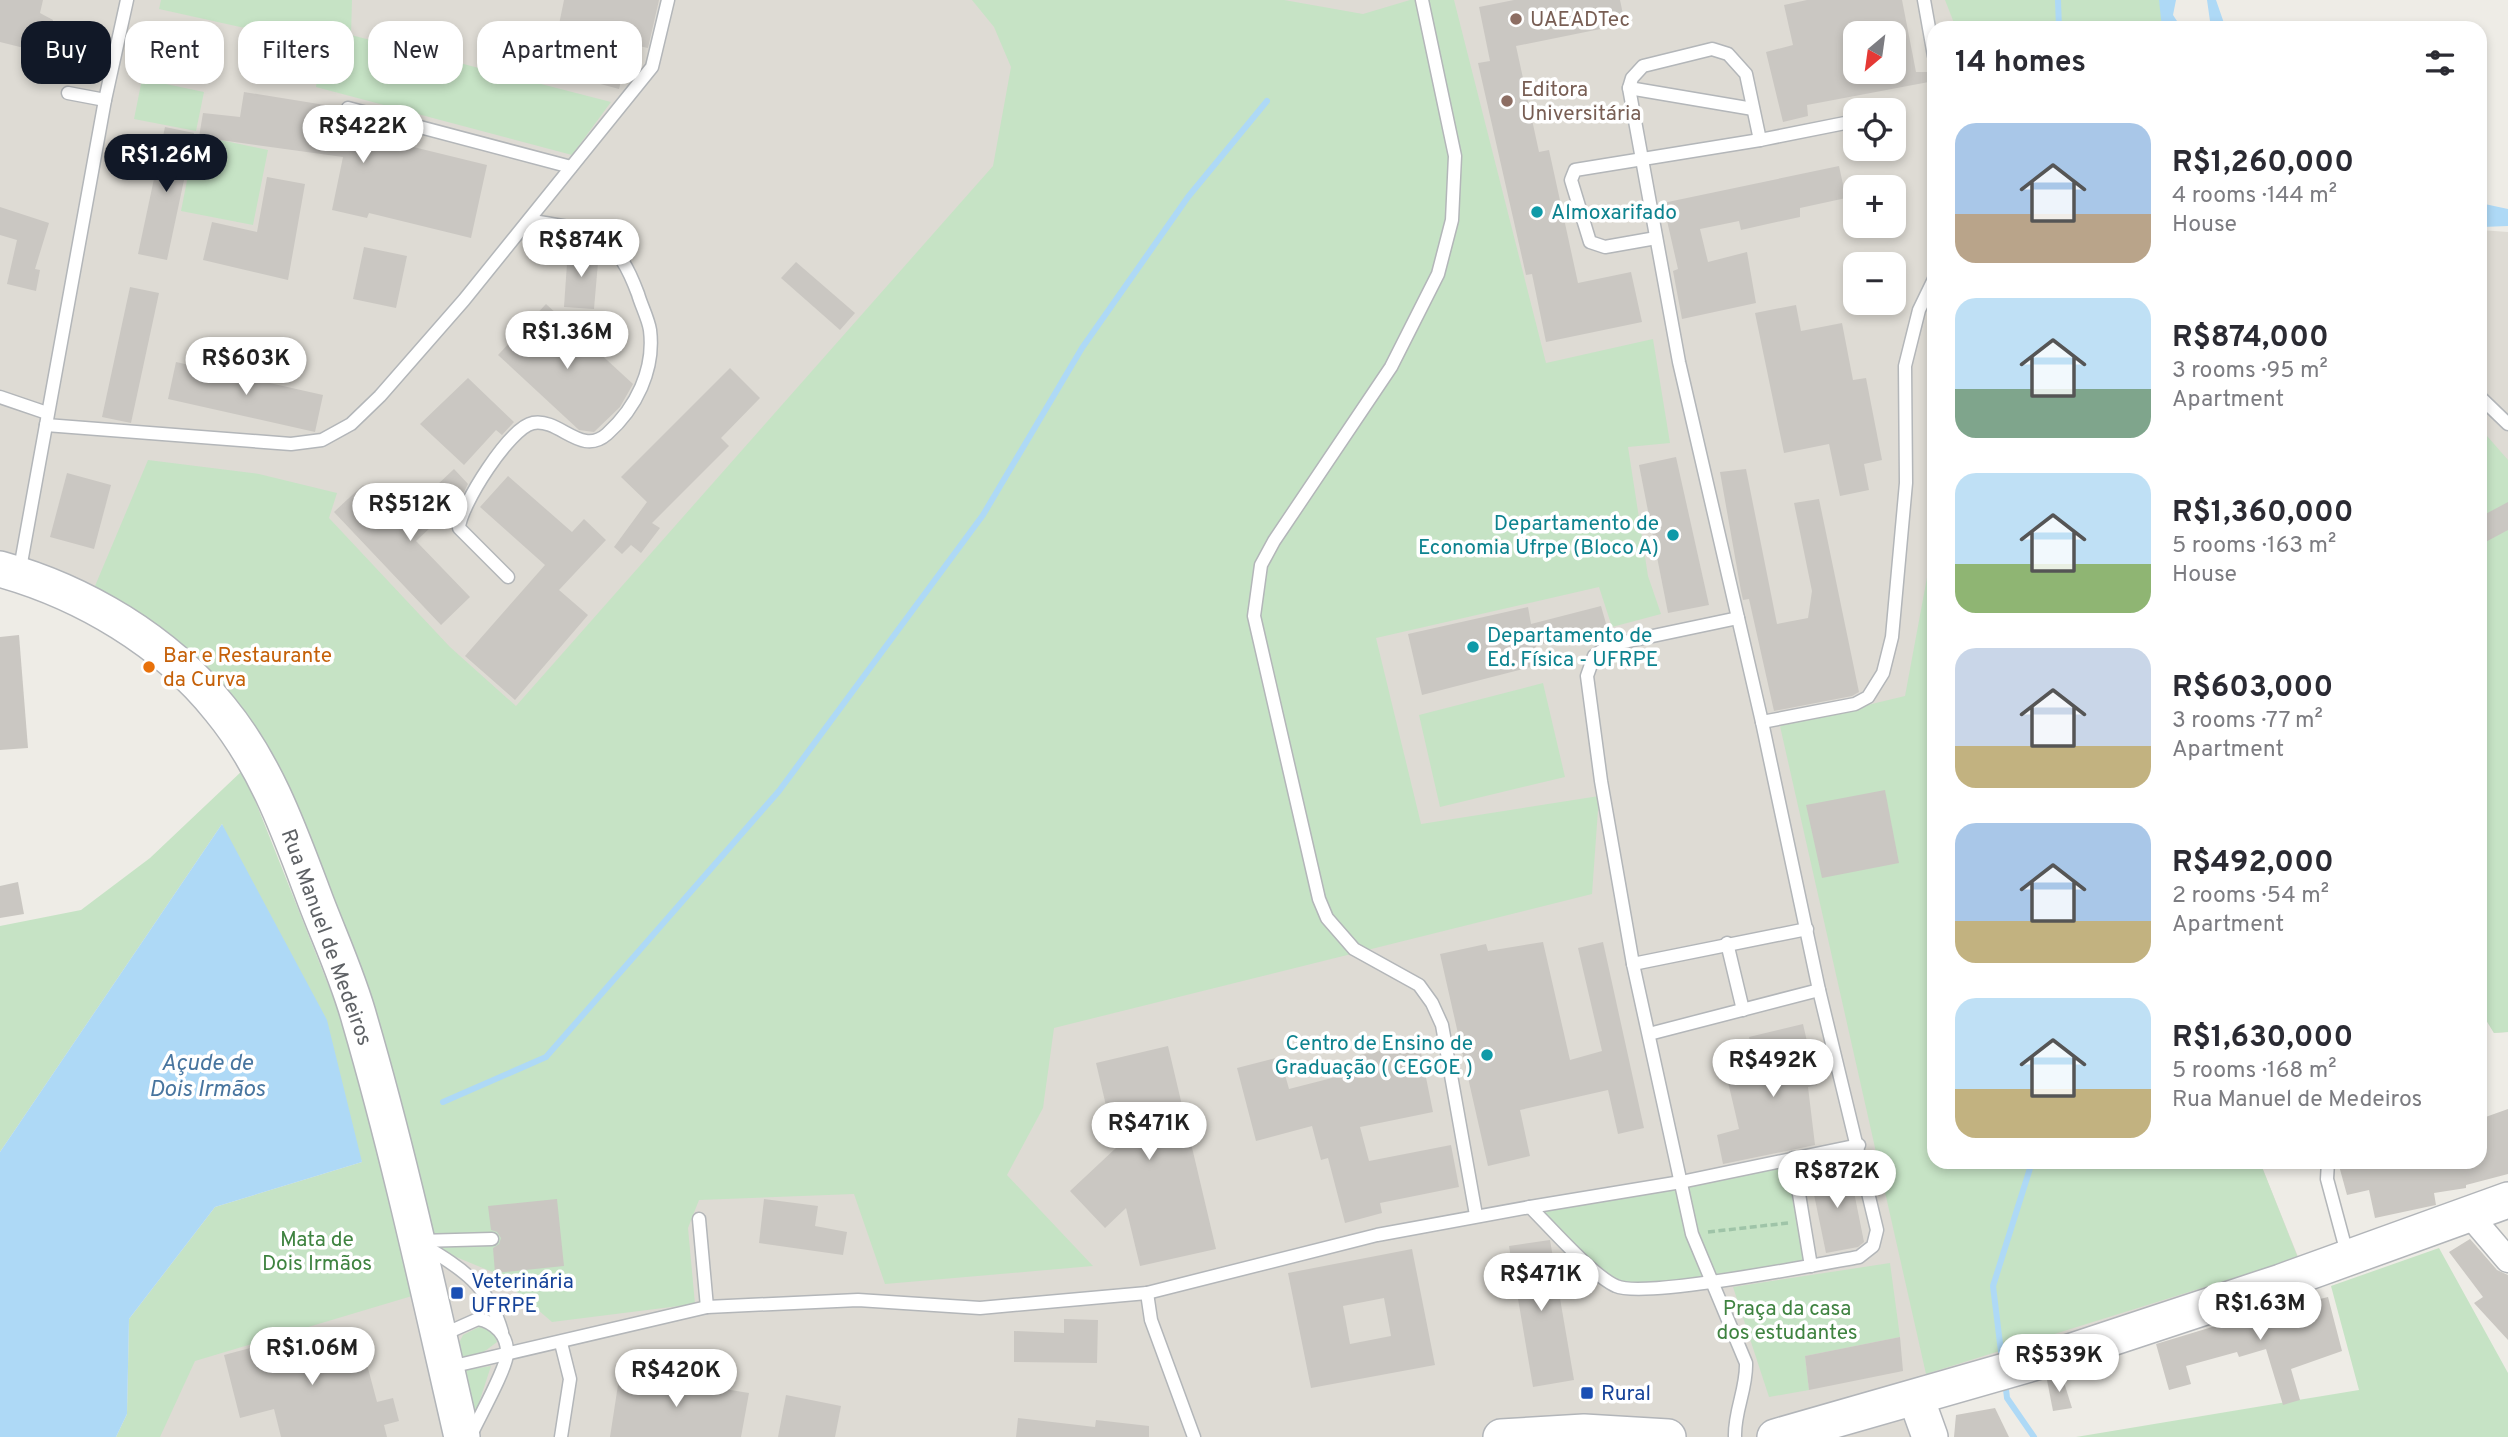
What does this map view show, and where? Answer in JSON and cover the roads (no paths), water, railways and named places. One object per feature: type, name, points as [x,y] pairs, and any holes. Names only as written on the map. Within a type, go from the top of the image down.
[{"type":"main road","name":"Rua Manuel de Medeiros","points":[[9,572],[87,603],[131,628],[186,671],[220,709],[260,765],[284,816],[360,1018],[417,1241],[462,1437]]},
{"type":"main road","points":[[1775,1437],[1999,1374],[2348,1258],[2508,1200]]},
{"type":"main road","points":[[1916,1398],[1930,1437]]},
{"type":"main road","points":[[1501,1437],[1584,1432],[1668,1437]]},
{"type":"street","points":[[2468,1213],[2508,1260]]},
{"type":"lane","points":[[9,572],[46,419],[105,100],[127,0]]},
{"type":"lane","points":[[0,397],[46,419],[291,444],[322,440],[351,424],[380,396],[652,67],[668,0]]},
{"type":"lane","points":[[1422,0],[1455,156],[1452,220],[1438,274],[1391,367],[1273,541],[1261,565],[1254,616],[1319,899],[1332,925],[1354,949],[1419,985],[1432,1003],[1442,1025],[1476,1215]]},
{"type":"lane","points":[[1924,0],[1928,21]]},
{"type":"lane","points":[[1927,14],[1929,21]]},
{"type":"lane","points":[[1530,1207],[1606,1280],[1618,1287],[1635,1290],[1713,1281],[1859,1257],[1873,1246],[1877,1230],[1819,990],[1762,722],[1679,362],[1629,88],[1632,78],[1643,66],[1712,49],[1728,54],[1746,74],[1760,141]]},
{"type":"lane","points":[[1629,88],[1753,110]]},
{"type":"lane","points":[[68,93],[105,100]]},
{"type":"lane","points":[[348,108],[571,167]]},
{"type":"lane","points":[[1656,238],[1605,247],[1590,243],[1571,180],[1574,170],[1760,141],[1843,124]]},
{"type":"lane","points":[[508,577],[459,528],[463,509],[478,489],[488,465],[526,425],[534,422],[581,440],[596,440],[606,435],[635,404],[648,368],[650,329],[626,262],[595,235],[528,220]]},
{"type":"lane","points":[[1762,722],[1855,704],[1867,697],[1883,673],[1892,636],[1906,483],[1905,366],[1919,310],[1927,293]]},
{"type":"lane","points":[[2487,404],[2508,425]]},
{"type":"lane","points":[[1735,1437],[1734,1418],[1747,1379],[1746,1363],[1692,1234],[1633,964],[1601,781],[1587,676],[1588,665],[1601,649],[1610,645],[1738,618]]},
{"type":"lane","points":[[1633,964],[1807,929]]},
{"type":"lane","points":[[1727,943],[1743,1010]]},
{"type":"lane","points":[[1649,1034],[1819,990]]},
{"type":"lane","points":[[442,1352],[507,1355],[707,1307],[858,1300],[980,1308],[1147,1293],[1377,1235],[1476,1215],[1681,1182],[1858,1145]]},
{"type":"lane","points":[[1793,1158],[1811,1266]]},
{"type":"lane","points":[[2328,1169],[2327,1179],[2348,1258]]},
{"type":"lane","points":[[699,1219],[707,1307]]},
{"type":"lane","points":[[417,1241],[492,1239]]},
{"type":"lane","points":[[417,1241],[474,1280],[488,1296],[503,1335],[507,1355],[470,1437]]},
{"type":"lane","points":[[1147,1293],[1152,1320],[1194,1437]]},
{"type":"lane","points":[[442,1352],[478,1318],[494,1325],[503,1335]]},
{"type":"lane","points":[[561,1343],[570,1379],[561,1437]]},
{"type":"water","points":[[2159,0],[2176,0],[2173,15],[2177,21],[2161,21]]},
{"type":"water","points":[[2207,0],[2216,0],[2223,21],[2210,21]]},
{"type":"water","points":[[2487,204],[2508,209],[2508,226],[2487,227]]},
{"type":"water","name":"Açude de Dois Irmãos","points":[[222,824],[327,1020],[362,1162],[215,1207],[129,1319],[127,1414],[116,1437],[0,1437],[0,1152]]},
{"type":"waterway","points":[[2058,0],[2059,21]]},
{"type":"waterway","points":[[443,1102],[546,1057],[779,791],[983,515],[1082,348],[1188,197],[1267,101]]},
{"type":"waterway","points":[[2002,1360],[1993,1286],[2030,1169]]},
{"type":"waterway","points":[[2005,1381],[2007,1398],[2034,1437]]},
{"type":"place","name":"UAEADTec","points":[[1516,19]]},
{"type":"place","name":"Editora Universitária","points":[[1507,101]]},
{"type":"place","name":"Almoxarifado","points":[[1537,212]]},
{"type":"place","name":"Departamento de Economia Ufrpe (Bloco A)","points":[[1673,535]]},
{"type":"place","name":"Departamento de Ed. Física - UFRPE","points":[[1473,647]]},
{"type":"place","name":"Bar e Restaurante da Curva","points":[[149,667]]},
{"type":"place","name":"Centro de Ensino de Graduação ( CEGOE )","points":[[1487,1055]]},
{"type":"place","name":"Veterinária UFRPE","points":[[457,1293]]},
{"type":"place","name":"Rural","points":[[1587,1393]]},
{"type":"park label","name":"Mata de Dois Irmãos","points":[[317,1251]]},
{"type":"park label","name":"Praça da casa dos estudantes","points":[[1787,1320]]}]
